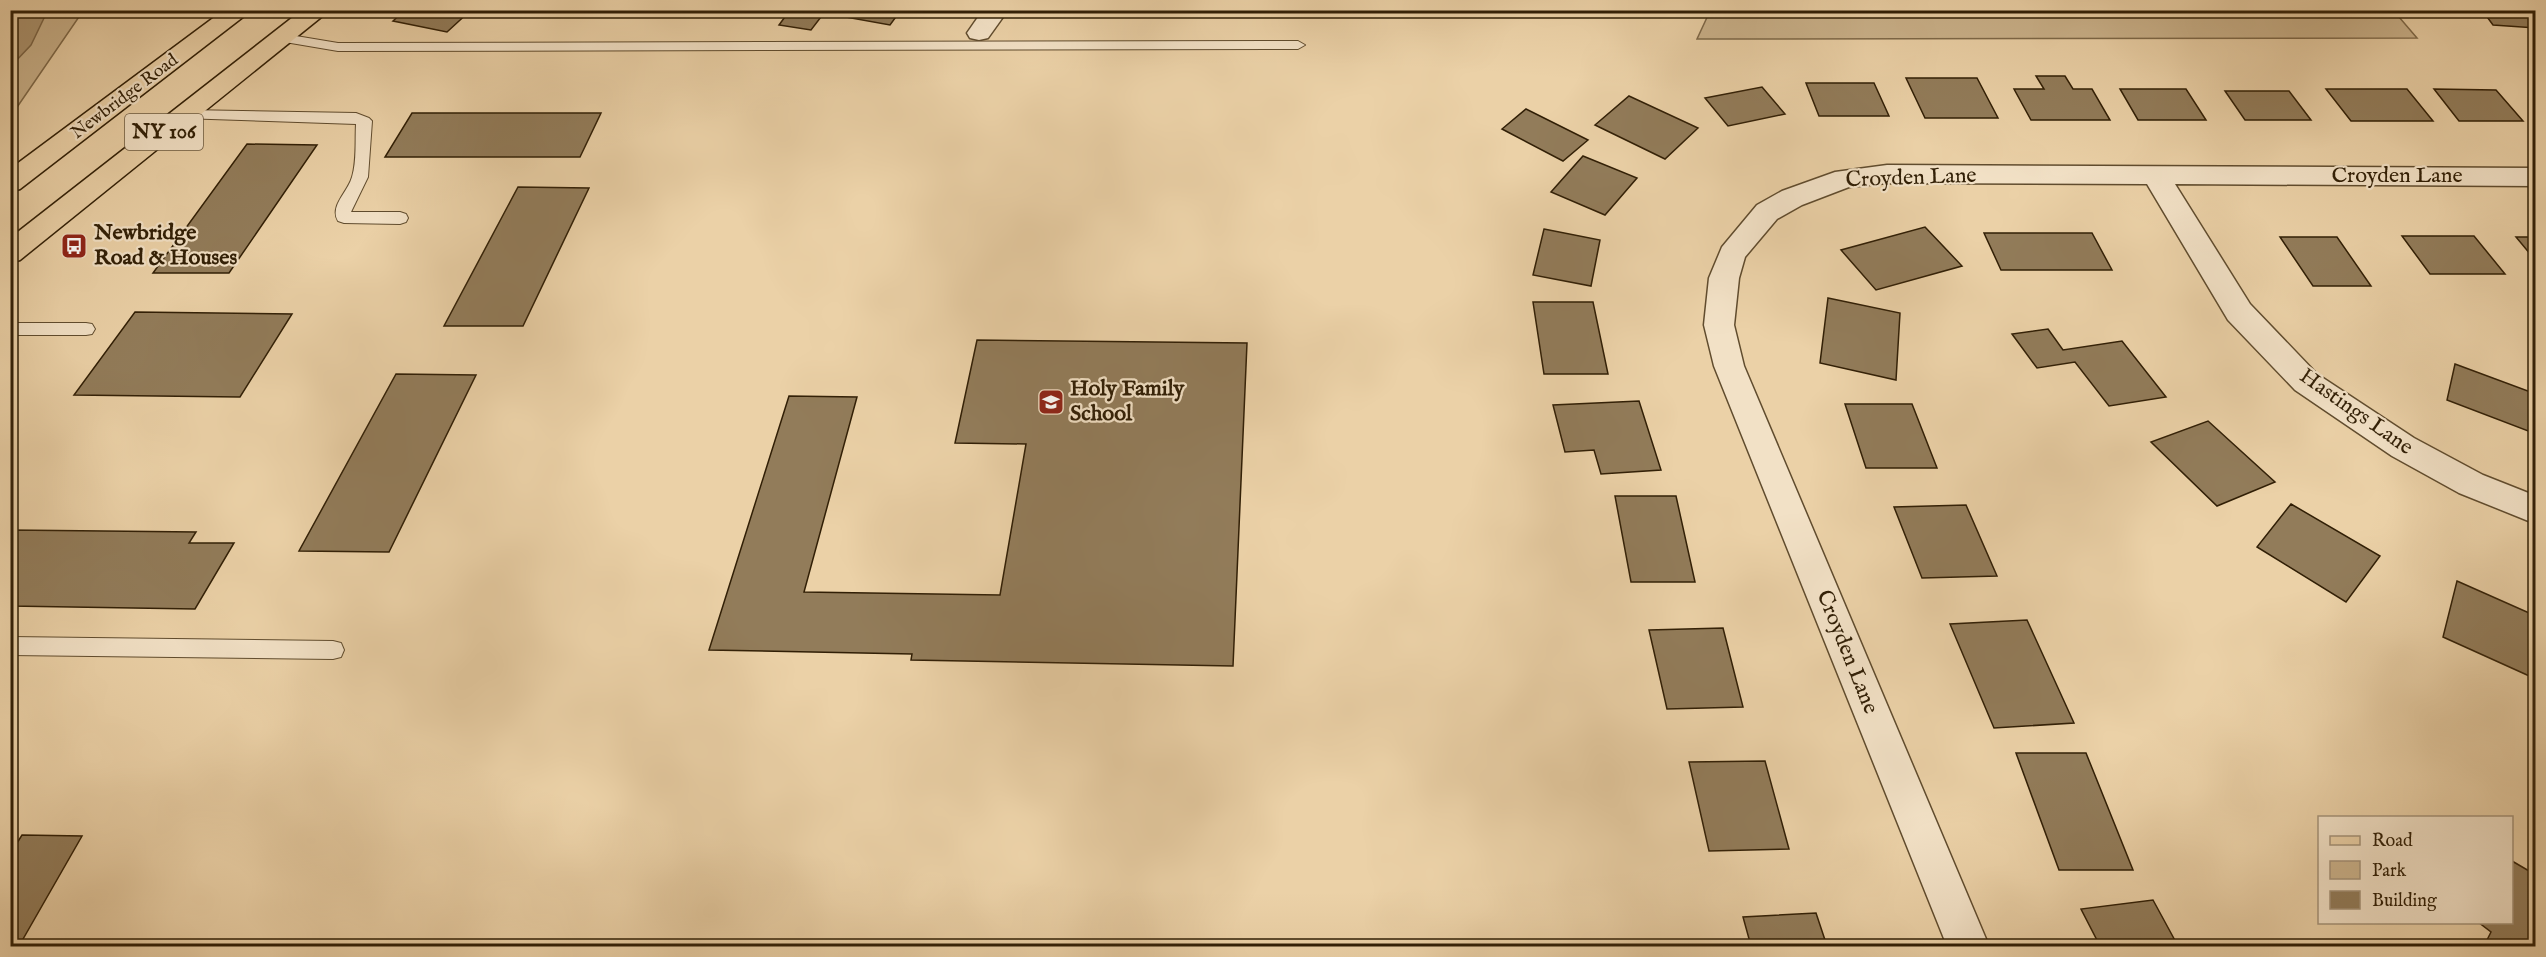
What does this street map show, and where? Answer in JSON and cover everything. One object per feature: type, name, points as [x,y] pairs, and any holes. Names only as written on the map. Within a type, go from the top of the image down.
[{"type":"main road","name":"Newbridge Road","points":[[10,183],[240,10]]},
{"type":"main road","name":"NY 106","points":[[10,254],[318,10]]},
{"type":"main road","points":[[219,26],[284,38]]},
{"type":"street","points":[[979,33],[996,10]]},
{"type":"street","name":"Croyden Lane","points":[[1968,946],[1729,366],[1719,324],[1724,278],[1732,254],[1767,212],[1792,198],[1845,178],[1887,174],[2535,177]]},
{"type":"street","name":"Hastings Lane","points":[[2156,176],[2239,312],[2306,382],[2403,447],[2471,484],[2535,511]]},
{"type":"lane","points":[[284,38],[339,47],[1298,45]]},
{"type":"lane","points":[[186,115],[356,118],[364,121],[360,177],[343,210],[344,217],[400,219]]},
{"type":"lane","points":[[10,329],[86,329]]},
{"type":"lane","points":[[10,646],[333,650]]},
{"type":"green space","points":[[2393,10],[2417,38],[1697,39],[1710,11]]},
{"type":"green space","points":[[11,11],[83,11],[11,116]]},
{"type":"shaded area","points":[[11,10],[43,11],[45,16],[31,45],[11,66]]},
{"type":"building","points":[[99,10],[148,10],[145,15],[95,15]]},
{"type":"building","points":[[405,10],[471,10],[447,32],[393,21]]},
{"type":"building","points":[[790,10],[824,13],[811,30],[779,25]]},
{"type":"building","points":[[844,10],[901,10],[890,25],[840,16]]},
{"type":"building","points":[[2482,10],[2535,10],[2536,28],[2493,25]]},
{"type":"building","points":[[2036,76],[2065,76],[2073,89],[2092,89],[2110,120],[2031,120],[2014,89],[2044,89]]},
{"type":"building","points":[[1906,78],[1977,78],[1998,118],[1925,118]]},
{"type":"building","points":[[1806,83],[1874,83],[1889,116],[1819,116]]},
{"type":"building","points":[[1762,87],[1785,114],[1728,126],[1705,98]]},
{"type":"building","points":[[2120,89],[2186,89],[2206,120],[2138,120]]},
{"type":"building","points":[[2326,89],[2407,89],[2433,121],[2351,121]]},
{"type":"building","points":[[2434,89],[2496,90],[2523,121],[2459,121]]},
{"type":"building","points":[[2225,91],[2289,91],[2311,120],[2245,120]]},
{"type":"building","points":[[1629,96],[1698,128],[1665,159],[1595,125]]},
{"type":"building","points":[[1526,109],[1588,140],[1563,161],[1502,129]]},
{"type":"building","points":[[412,113],[601,113],[580,157],[385,157]]},
{"type":"building","points":[[247,144],[317,145],[229,273],[153,273]]},
{"type":"building","points":[[1583,156],[1637,178],[1605,215],[1551,192]]},
{"type":"building","points":[[518,187],[589,188],[523,326],[444,326]]},
{"type":"building","points":[[1925,227],[1962,266],[1876,290],[1841,250]]},
{"type":"building","points":[[1544,229],[1600,240],[1591,286],[1533,275]]},
{"type":"building","points":[[1984,233],[2092,233],[2112,270],[2001,270]]},
{"type":"building","points":[[2402,236],[2474,236],[2505,274],[2430,274]]},
{"type":"building","points":[[2280,237],[2337,237],[2371,286],[2313,286]]},
{"type":"building","points":[[2516,237],[2536,237],[2536,261]]},
{"type":"building","points":[[1828,298],[1900,313],[1896,380],[1820,363]]},
{"type":"building","points":[[1533,302],[1593,302],[1608,374],[1544,374]]},
{"type":"building","points":[[135,312],[292,314],[240,397],[74,395]]},
{"type":"building","points":[[2048,329],[2063,350],[2122,341],[2166,397],[2109,406],[2075,362],[2037,368],[2012,334]]},
{"type":"building","points":[[977,340],[1247,343],[1233,666],[911,660],[912,654],[709,650],[789,396],[857,397],[804,592],[1000,595],[1026,444],[955,443]]},
{"type":"building","points":[[2455,364],[2536,394],[2536,434],[2447,400]]},
{"type":"building","points":[[396,374],[476,375],[389,552],[299,551]]},
{"type":"building","points":[[1639,401],[1661,470],[1601,474],[1594,450],[1565,452],[1553,405]]},
{"type":"building","points":[[1845,404],[1912,404],[1937,468],[1866,468]]},
{"type":"building","points":[[2208,421],[2275,482],[2217,506],[2151,442]]},
{"type":"building","points":[[1615,496],[1676,496],[1695,582],[1631,582]]},
{"type":"building","points":[[2291,504],[2380,556],[2346,602],[2257,547]]},
{"type":"building","points":[[1966,505],[1997,576],[1922,578],[1894,507]]},
{"type":"building","points":[[10,530],[196,532],[189,543],[234,543],[195,609],[10,606]]},
{"type":"building","points":[[2457,581],[2536,616],[2536,679],[2443,637]]},
{"type":"building","points":[[2027,620],[2074,723],[1994,728],[1950,624]]},
{"type":"building","points":[[1723,628],[1743,707],[1667,709],[1649,630]]},
{"type":"building","points":[[2016,753],[2086,753],[2133,870],[2059,870]]},
{"type":"building","points":[[1765,761],[1789,849],[1709,851],[1689,762]]},
{"type":"building","points":[[22,835],[82,836],[19,946],[10,946],[10,854]]},
{"type":"building","points":[[2513,862],[2536,875],[2536,946],[2484,946],[2491,932],[2481,924],[2513,924]]},
{"type":"building","points":[[2153,900],[2178,946],[2100,946],[2081,909]]},
{"type":"building","points":[[1816,913],[1827,946],[1751,946],[1743,917]]},
{"type":"place","name":"Newbridge Road & Houses","points":[[74,246]]},
{"type":"place","name":"Holy Family School","points":[[1051,402]]}]
